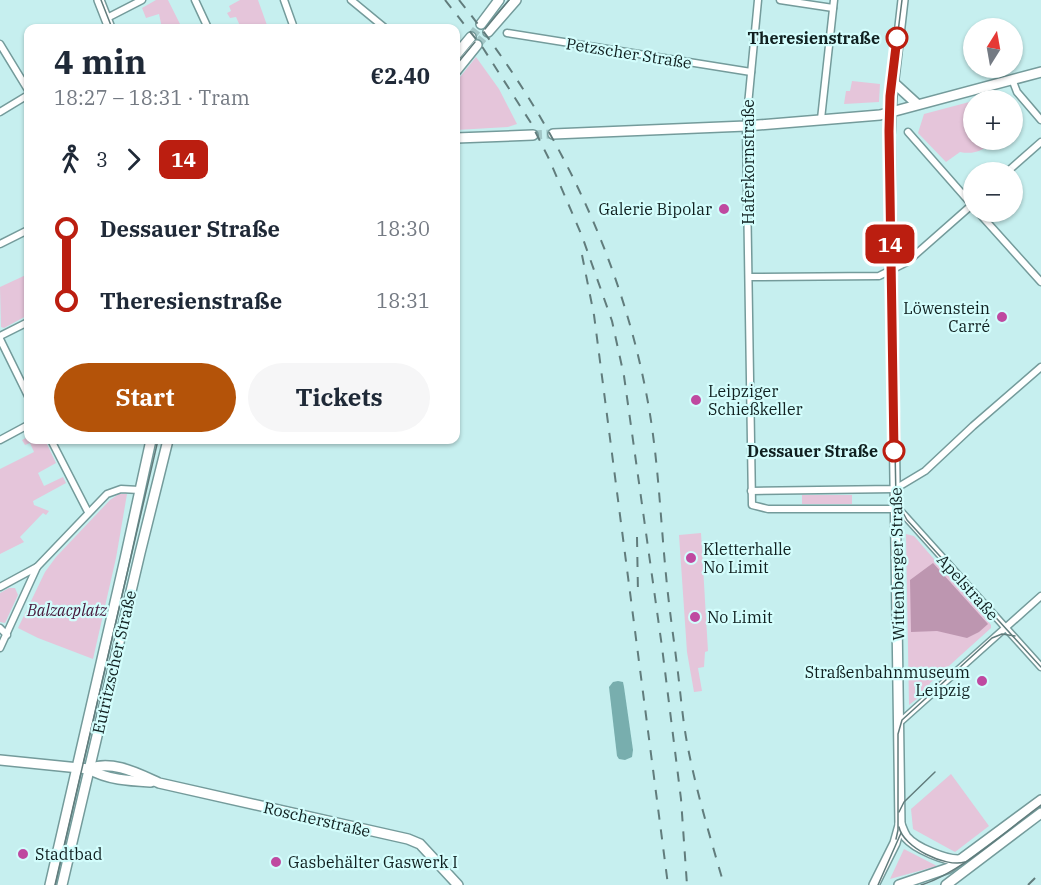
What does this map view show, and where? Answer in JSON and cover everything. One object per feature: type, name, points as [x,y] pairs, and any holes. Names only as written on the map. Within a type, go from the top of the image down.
[{"type":"main road","points":[[99,0],[109,24]]},
{"type":"main road","points":[[499,0],[485,28],[516,0]]},
{"type":"main road","name":"Wittenberger Straße","points":[[874,885],[896,839],[900,822],[891,111],[903,0]]},
{"type":"main road","points":[[460,50],[471,37]]},
{"type":"main road","points":[[460,66],[477,45]]},
{"type":"main road","points":[[553,134],[746,126],[880,114],[1041,72]]},
{"type":"main road","points":[[893,82],[917,104]]},
{"type":"main road","points":[[460,138],[533,135]]},
{"type":"main road","name":"Eutritzscher Straße","points":[[50,885],[150,444]]},
{"type":"main road","name":"Eutritzscher Straße","points":[[62,885],[167,444]]},
{"type":"main road","name":"Roscherstraße","points":[[0,759],[89,769],[104,765],[131,771],[159,783],[408,839],[420,844],[458,885]]},
{"type":"main road","points":[[899,885],[944,870],[1041,800]]},
{"type":"main road","points":[[946,885],[1041,813]]},
{"type":"main road","points":[[900,822],[905,836],[913,843],[944,858],[960,860]]},
{"type":"street","points":[[107,18],[142,0]]},
{"type":"street","points":[[195,0],[206,24]]},
{"type":"street","points":[[284,0],[293,24]]},
{"type":"street","points":[[351,0],[380,24]]},
{"type":"street","name":"Haferkornstraße","points":[[751,491],[746,126],[758,0]]},
{"type":"street","points":[[780,0],[833,9]]},
{"type":"street","points":[[821,119],[834,0]]},
{"type":"street","name":"Petzscher Straße","points":[[507,33],[751,72]]},
{"type":"street","points":[[0,44],[24,83]]},
{"type":"street","points":[[1012,79],[1017,92],[1041,120]]},
{"type":"street","points":[[0,112],[24,97]]},
{"type":"street","points":[[908,132],[963,194]]},
{"type":"street","points":[[1018,162],[1041,142]]},
{"type":"street","points":[[748,277],[879,276],[907,262],[963,214]]},
{"type":"street","points":[[987,222],[1041,282]]},
{"type":"street","points":[[0,244],[24,232]]},
{"type":"street","points":[[24,324],[0,338],[24,388]]},
{"type":"street","points":[[896,508],[768,509],[752,505],[751,491],[895,489],[925,471],[1041,368]]},
{"type":"street","points":[[0,440],[24,427]]},
{"type":"street","points":[[53,444],[88,512]]},
{"type":"street","points":[[0,586],[37,567],[107,494],[121,489],[139,490]]},
{"type":"street","name":"Apelstraße","points":[[896,508],[1041,667]]},
{"type":"street","points":[[0,648],[37,567]]},
{"type":"street","points":[[13,580],[28,588]]},
{"type":"street","points":[[899,723],[1041,596]]},
{"type":"street","points":[[0,628],[7,634]]},
{"type":"green space","points":[[156,0],[168,0],[180,24],[161,24],[159,14],[146,18],[142,8]]},
{"type":"green space","points":[[240,0],[258,0],[267,24],[239,24],[236,17],[230,18],[227,13],[231,11],[229,6]]},
{"type":"green space","points":[[476,57],[499,89],[517,124],[508,127],[460,130],[460,77]]},
{"type":"green space","points":[[852,81],[880,84],[879,102],[844,104],[846,91],[850,91]]},
{"type":"green space","points":[[963,104],[963,150],[981,150],[970,153],[960,152],[946,162],[918,133],[924,114]]},
{"type":"green space","points":[[24,276],[24,317],[4,328],[1,327],[0,287]]},
{"type":"green space","points":[[30,444],[47,444],[56,463],[38,473],[44,486],[63,477],[66,483],[33,501],[34,505],[49,511],[46,515],[43,513],[20,537],[24,542],[0,554],[0,469],[34,452]]},
{"type":"green space","name":"Balzacplatz","points":[[119,494],[127,494],[116,558],[93,659],[18,628],[45,572],[56,557],[110,500]]},
{"type":"green space","points":[[802,495],[852,495],[852,504],[802,504]]},
{"type":"green space","name":"No Limit","points":[[701,533],[708,651],[705,652],[704,667],[698,668],[702,691],[694,692],[687,652],[679,535]]},
{"type":"green space","points":[[906,534],[914,536],[991,625],[991,628],[930,683],[928,690],[909,705]]},
{"type":"green space","points":[[9,588],[15,588],[18,595],[5,623],[0,622],[0,593]]},
{"type":"green space","points":[[951,774],[989,826],[955,852],[913,829],[911,809]]},
{"type":"green space","points":[[904,849],[937,866],[890,879]]},
{"type":"shaded area","points":[[933,563],[988,624],[979,632],[967,638],[937,631],[911,632],[910,580]]},
{"type":"water","points":[[613,682],[623,682],[633,750],[632,757],[625,760],[617,756],[609,687]]},
{"type":"tunnel","points":[[471,37],[481,24]]},
{"type":"tunnel","points":[[477,45],[488,32]]},
{"type":"tunnel","points":[[533,135],[553,134]]},
{"type":"tram line","points":[[101,0],[110,24]]},
{"type":"tram line","points":[[485,29],[509,0]]},
{"type":"tram line","points":[[902,0],[890,96],[889,133],[896,500],[907,520],[1041,667]]},
{"type":"tram line","name":"14","points":[[894,451],[889,131],[890,96],[897,38]]},
{"type":"tram line","points":[[460,60],[475,42]]},
{"type":"tram line","points":[[55,885],[157,444]]},
{"type":"tram line","points":[[896,839],[898,830],[898,734],[902,720],[992,638],[1002,634],[1015,636]]},
{"type":"tram line","points":[[899,812],[904,802],[935,772]]},
{"type":"tram line","points":[[921,885],[967,861],[1041,805]]},
{"type":"tram line","points":[[899,827],[908,842],[926,854],[947,862],[965,862]]},
{"type":"tram line","points":[[878,885],[901,833]]},
{"type":"railway","points":[[445,0],[483,48],[531,123],[582,236],[612,321],[624,376],[662,647],[681,799],[687,885]]},
{"type":"railway","points":[[459,0],[523,89],[551,136],[599,235],[634,338],[653,437],[667,587],[686,739],[700,800],[724,885]]},
{"type":"railway","points":[[582,255],[594,315],[668,885]]},
{"type":"railway","points":[[637,537],[638,594]]},
{"type":"railway","points":[[1028,885],[1041,872]]},
{"type":"place","name":"Theresienstraße","points":[[897,38]]},
{"type":"place","name":"Galerie Bipolar","points":[[724,209]]},
{"type":"place","name":"Löwenstein Carré","points":[[1002,317]]},
{"type":"place","name":"Leipziger Schießkeller","points":[[696,400]]},
{"type":"place","name":"Dessauer Straße","points":[[894,451]]},
{"type":"place","name":"Kletterhalle No Limit","points":[[691,558]]},
{"type":"place","name":"No Limit","points":[[695,617]]},
{"type":"place","name":"Straßenbahnmuseum Leipzig","points":[[982,681]]},
{"type":"place","name":"Stadtbad","points":[[23,854]]},
{"type":"place","name":"Gasbehälter Gaswerk I","points":[[276,862]]}]
